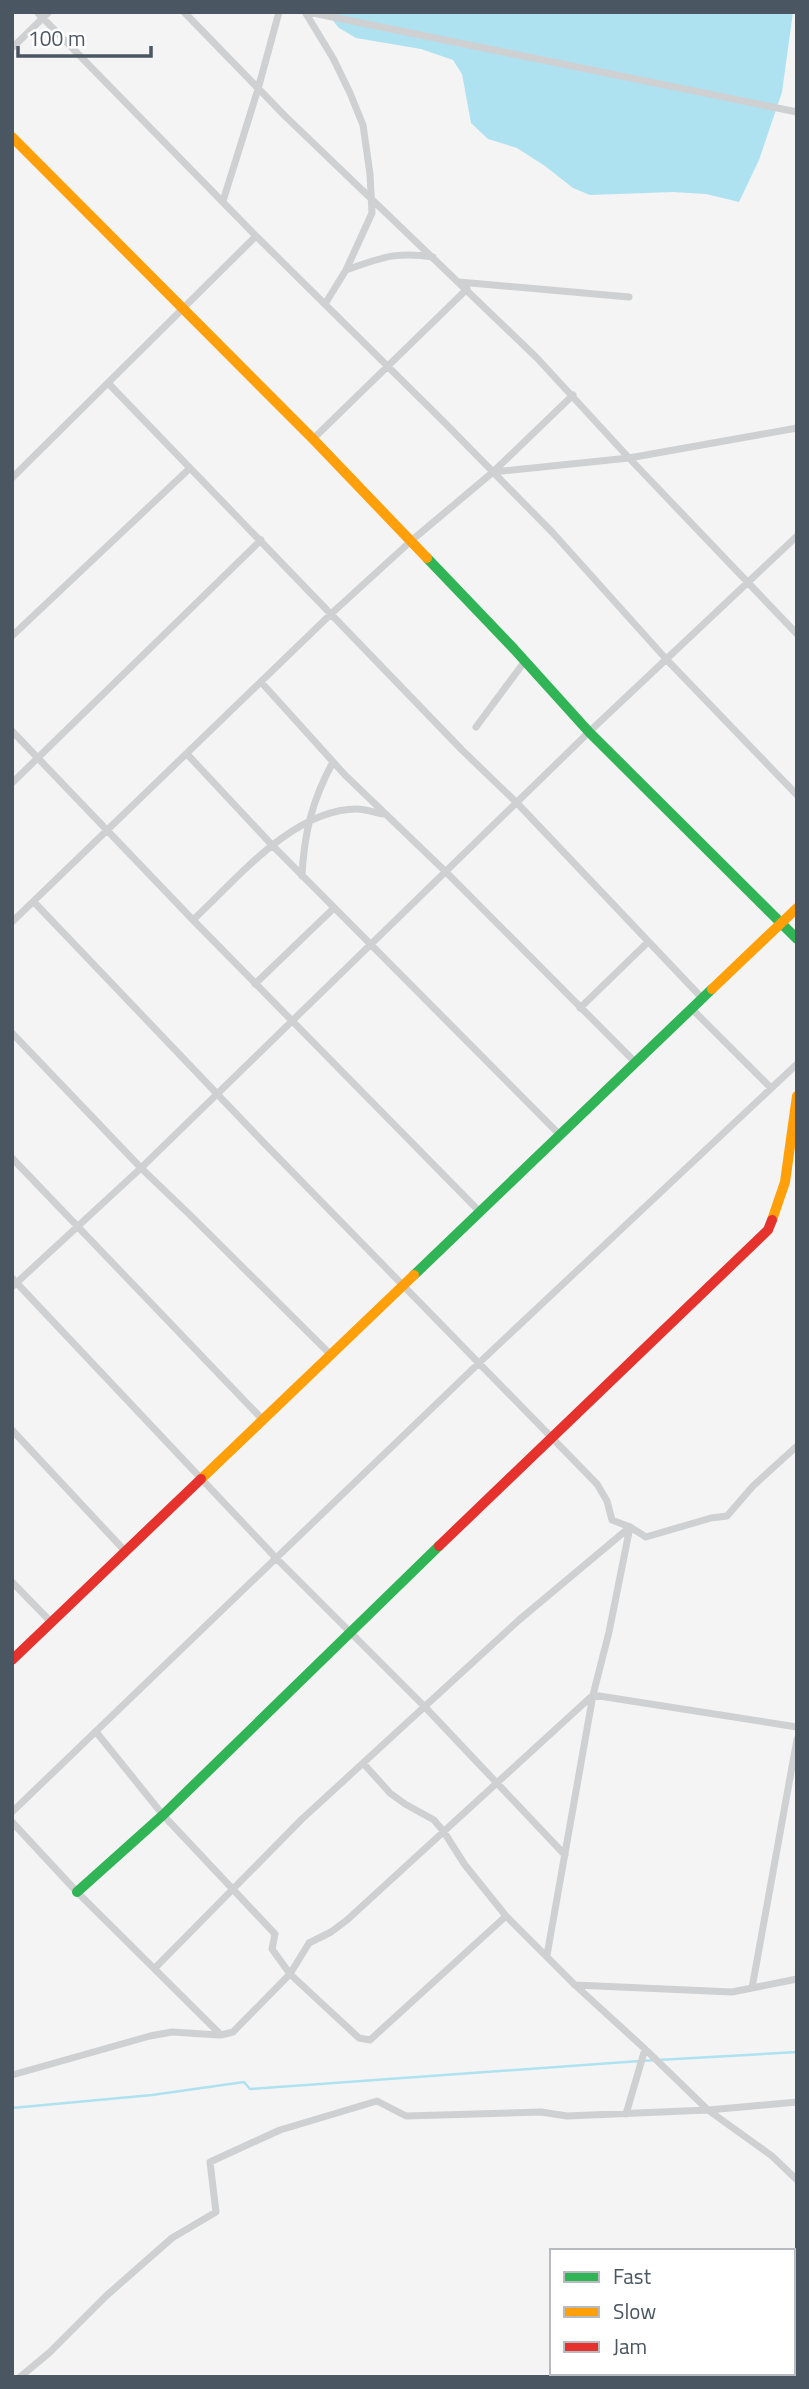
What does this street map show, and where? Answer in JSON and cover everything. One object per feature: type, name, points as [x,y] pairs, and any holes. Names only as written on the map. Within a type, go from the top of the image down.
[{"type":"street","points":[[184,12],[258,89],[467,289],[573,395],[629,458],[797,634]]},
{"type":"street","points":[[223,201],[279,12]]},
{"type":"street","points":[[306,12],[797,112]]},
{"type":"street","points":[[306,12],[333,58],[363,125],[372,213],[346,270],[324,304]]},
{"type":"street","points":[[12,48],[43,14],[256,236],[554,533],[667,660],[797,794]]},
{"type":"street","points":[[12,137],[313,439],[589,733],[797,939]]},
{"type":"street","points":[[12,478],[256,236]]},
{"type":"street","points":[[346,270],[408,253],[434,258]]},
{"type":"street","points":[[459,282],[629,297]]},
{"type":"street","points":[[313,439],[467,289]]},
{"type":"street","points":[[108,383],[459,747],[517,803],[702,998]]},
{"type":"street","points":[[12,922],[331,613],[493,472],[573,395]]},
{"type":"street","points":[[493,472],[629,458],[797,428]]},
{"type":"street","points":[[12,636],[190,468]]},
{"type":"street","points":[[565,1855],[14,1283],[218,1095],[589,733],[797,536]]},
{"type":"street","points":[[12,783],[261,540]]},
{"type":"street","points":[[476,727],[524,661]]},
{"type":"street","points":[[261,682],[333,762],[635,1062]]},
{"type":"street","points":[[12,731],[480,1212]]},
{"type":"street","points":[[187,754],[272,845],[560,1135]]},
{"type":"street","points":[[303,876],[304,841],[309,821],[321,783],[333,762]]},
{"type":"street","points":[[193,920],[272,845],[309,821],[325,814],[357,809],[386,815]]},
{"type":"street","points":[[34,902],[597,1484],[607,1500],[612,1520],[646,1537],[727,1516],[753,1486],[797,1446]]},
{"type":"street","points":[[256,984],[334,908]]},
{"type":"street","points":[[12,1660],[797,908]]},
{"type":"street","points":[[580,1007],[648,942]]},
{"type":"street","points":[[691,1008],[771,1088]]},
{"type":"street","points":[[12,1033],[141,1168],[330,1354]]},
{"type":"street","points":[[12,1812],[480,1362],[797,1064]]},
{"type":"street","points":[[77,1892],[163,1815],[550,1437],[768,1230],[776,1215],[781,1196],[797,1096]]},
{"type":"street","points":[[12,1158],[263,1420]]},
{"type":"street","points":[[12,1430],[125,1551]]},
{"type":"street","points":[[547,1955],[593,1695],[610,1632],[630,1527]]},
{"type":"street","points":[[155,1968],[302,1819],[519,1620],[630,1527]]},
{"type":"street","points":[[12,1582],[52,1623]]},
{"type":"street","points":[[593,1695],[797,1727]]},
{"type":"street","points":[[12,2075],[121,2043],[172,2032],[220,2035],[233,2032],[290,1974],[309,1943],[347,1920],[593,1695]]},
{"type":"street","points":[[97,1733],[163,1815],[275,1934],[272,1949],[290,1974],[359,2038],[370,2040],[506,1916]]},
{"type":"street","points":[[752,1988],[797,1739]]},
{"type":"street","points":[[363,1763],[390,1793],[434,1821],[465,1866],[506,1916],[575,1984],[708,2110],[772,2156],[797,2180]]},
{"type":"street","points":[[12,1822],[77,1892],[220,2035]]},
{"type":"street","points":[[575,1984],[732,1992],[797,1979]]},
{"type":"street","points":[[626,2114],[646,2049]]},
{"type":"street","points":[[20,2377],[172,2238],[216,2212],[210,2162],[280,2130],[377,2101],[406,2116],[541,2112],[567,2116],[626,2114],[797,2102]]},
{"type":"water","points":[[326,12],[793,12],[782,92],[759,160],[739,202],[706,194],[673,192],[590,195],[573,188],[517,148],[488,139],[471,123],[462,74],[453,60],[421,49],[356,38],[339,28]]},
{"type":"waterway","points":[[12,2108],[152,2095],[244,2082],[250,2089],[797,2052]]},
{"type":"traffic: fast","points":[[427,558],[589,732],[797,939]]},
{"type":"traffic: fast","points":[[414,1275],[712,989]]},
{"type":"traffic: fast","points":[[77,1892],[163,1815],[439,1546]]},
{"type":"traffic: slow","points":[[12,137],[313,439],[427,558]]},
{"type":"traffic: slow","points":[[712,989],[797,908]]},
{"type":"traffic: slow","points":[[772,1220],[785,1182],[797,1096]]},
{"type":"traffic: slow","points":[[201,1479],[414,1275]]},
{"type":"traffic: jam","points":[[439,1546],[768,1230],[772,1220]]},
{"type":"traffic: jam","points":[[12,1660],[201,1479]]}]
